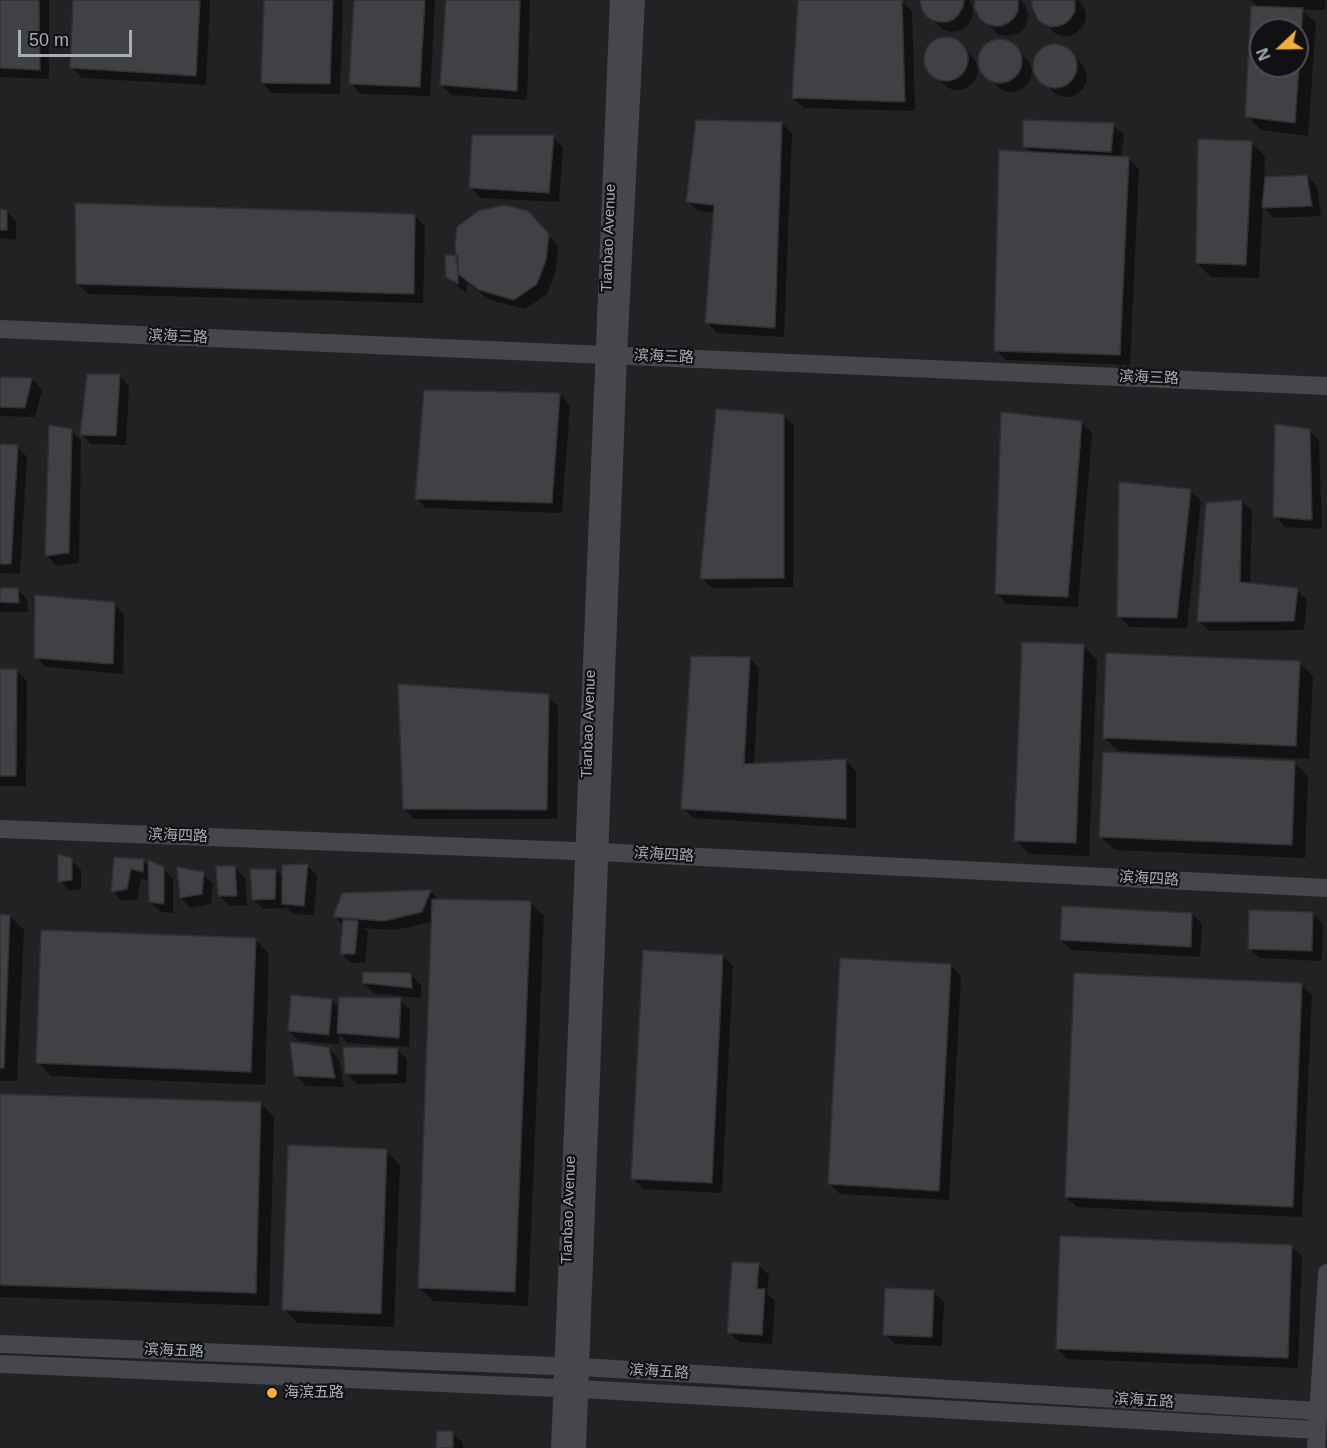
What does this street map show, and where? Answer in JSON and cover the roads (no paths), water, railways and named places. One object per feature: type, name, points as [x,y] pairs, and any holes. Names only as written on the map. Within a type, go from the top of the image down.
[{"type":"street","name":"Tianbao Avenue","points":[[571,1447],[561,1427],[565,1390],[572,1367],[611,355],[619,0]]},
{"type":"street","name":"Tianbao Avenue","points":[[611,355],[636,0]]},
{"type":"street","name":"滨海三路","points":[[0,329],[1327,386]]},
{"type":"street","name":"滨海四路","points":[[0,830],[592,852],[1327,888]]},
{"type":"street","points":[[1317,1443],[1327,1273]]},
{"type":"street","name":"滨海五路","points":[[0,1344],[572,1367],[1318,1411]]},
{"type":"street","name":"滨海五路","points":[[0,1364],[521,1387],[1317,1443]]},
{"type":"street","points":[[524,1365],[532,1367],[565,1390],[573,1419],[571,1447]]},
{"type":"street","points":[[521,1387],[536,1392],[546,1399],[554,1410],[561,1427]]},
{"type":"place","name":"海滨五路","points":[[272,1393]]}]
